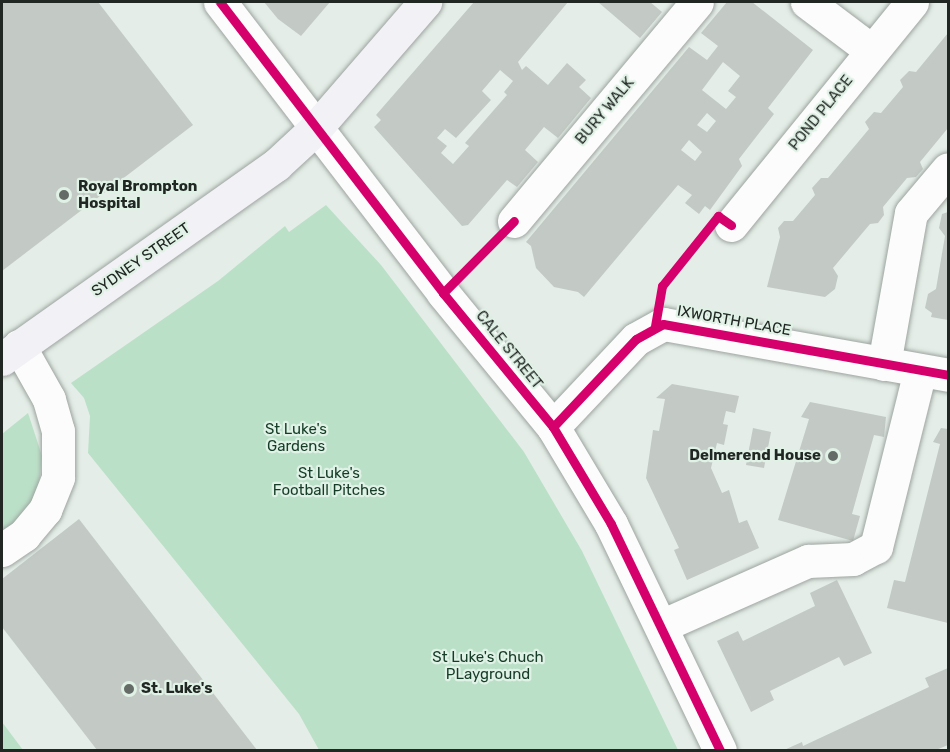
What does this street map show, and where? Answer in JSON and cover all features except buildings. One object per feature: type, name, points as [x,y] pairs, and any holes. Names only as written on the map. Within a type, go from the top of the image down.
[{"type":"main road","name":"SYDNEY STREET","points":[[10,352],[276,165],[316,128],[425,2]]},
{"type":"street","name":"CALE STREET","points":[[220,2],[443,293],[553,427],[611,524],[720,750]]},
{"type":"street","name":"BURY WALK","points":[[514,221],[697,2]]},
{"type":"street","points":[[807,2],[872,51]]},
{"type":"street","name":"POND PLACE","points":[[731,225],[912,2]]},
{"type":"street","points":[[884,364],[911,213],[948,168]]},
{"type":"street","name":"IXWORTH PLACE","points":[[553,427],[636,339],[663,324],[934,373]]},
{"type":"street","points":[[2,550],[24,535],[45,510],[58,477],[58,431],[49,399],[10,352]]},
{"type":"street","points":[[661,626],[807,561],[852,559],[876,547],[934,373]]},
{"type":"green space","name":"St Luke's Gardens","points":[[326,205],[381,265],[524,452],[582,551],[678,750],[319,750],[299,714],[88,453],[90,416],[84,398],[71,383],[218,281],[285,226],[289,232]]},
{"type":"green space","points":[[28,413],[42,456],[38,495],[2,540],[2,434]]},
{"type":"green space","points":[[2,722],[23,750],[2,750]]},
{"type":"cycle path","points":[[220,2],[443,293],[553,427],[611,524],[720,750]]},
{"type":"cycle path","points":[[655,326],[662,286],[718,216],[731,225]]},
{"type":"cycle path","points":[[443,293],[514,221]]},
{"type":"cycle path","points":[[553,427],[636,339],[663,324],[948,375]]},
{"type":"place","name":"Royal Brompton Hospital","points":[[64,195]]},
{"type":"place","name":"Delmerend House","points":[[833,456]]},
{"type":"place","name":"St. Luke's","points":[[129,689]]},
{"type":"park label","name":"St Luke's Football Pitches","points":[[329,482]]},
{"type":"park label","name":"St Luke's Chuch PLayground","points":[[488,666]]}]
